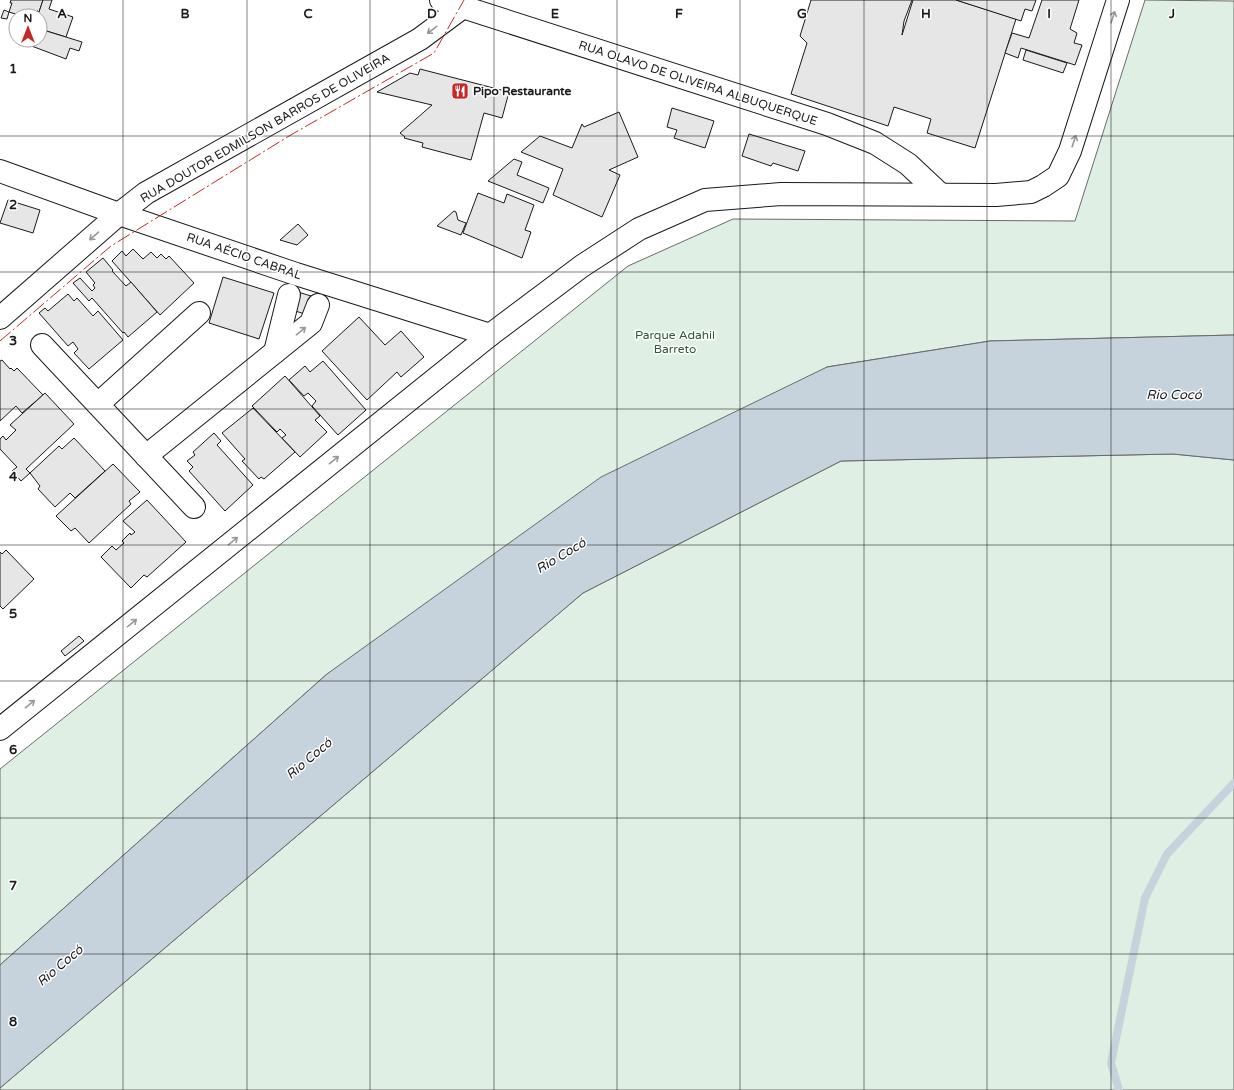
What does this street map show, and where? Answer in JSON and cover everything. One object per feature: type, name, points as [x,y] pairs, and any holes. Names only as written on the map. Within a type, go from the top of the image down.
[{"type":"street","name":"RUA OLAVO DE OLIVEIRA ALBUQUERQUE","points":[[441,0],[464,3],[827,124],[875,144],[908,164],[940,194]]},
{"type":"street","points":[[0,729],[490,334],[582,266],[639,229],[705,200],[781,194],[996,195],[1031,192],[1043,186],[1058,176],[1070,151],[1118,0]]},
{"type":"street","name":"RUA DOUTOR EDMILSON BARROS DE OLIVEIRA","points":[[0,318],[119,214],[146,193],[420,39],[464,3]]},
{"type":"street","name":"RUA AÉCIO CABRAL","points":[[0,171],[119,214],[292,286],[321,296],[490,334]]},
{"type":"street","points":[[275,352],[292,286]]},
{"type":"street","points":[[146,456],[311,323],[321,296]]},
{"type":"street","points":[[98,404],[199,313]]},
{"type":"street","points":[[42,345],[194,507]]},
{"type":"green space","name":"Parque Adahil Barreto","points":[[1145,0],[1234,1],[1234,335],[990,341],[827,367],[327,674],[0,965],[0,769],[628,266],[733,219],[1075,221]]},
{"type":"green space","points":[[1173,454],[1234,460],[1234,1090],[0,1090],[0,1088],[583,593],[841,461]]},
{"type":"water","name":"Rio Cocó","points":[[1234,335],[1234,460],[1173,454],[841,461],[583,593],[0,1088],[0,965],[327,674],[601,477],[827,367],[990,341]]},
{"type":"building","points":[[11,0],[43,0],[40,8],[10,8],[12,3],[10,3]]},
{"type":"building","points":[[43,0],[52,0],[49,9],[73,17],[66,37],[48,31],[48,8],[40,8]]},
{"type":"building","points":[[811,0],[912,0],[904,21],[902,35],[913,0],[956,0],[1016,19],[975,148],[927,133],[931,119],[894,107],[888,126],[791,94],[807,43],[800,36]]},
{"type":"building","points":[[956,0],[1036,0],[1032,11],[1025,9],[1021,21]]},
{"type":"building","points":[[1042,0],[1079,0],[1070,29],[1077,33],[1074,43],[1082,45],[1075,65],[1021,48],[1018,58],[1005,53],[1012,33],[1029,38]]},
{"type":"building","points":[[4,10],[8,12],[7,19],[1,18]]},
{"type":"building","points":[[48,31],[82,42],[79,51],[70,48],[66,59],[37,48],[48,48]]},
{"type":"building","points":[[1026,50],[1067,63],[1063,73],[1023,60]]},
{"type":"building","points":[[420,69],[509,92],[502,118],[484,113],[471,160],[422,147],[423,143],[404,138],[405,137],[400,133],[432,105],[377,92],[410,73],[418,75]]},
{"type":"building","points":[[672,108],[714,121],[705,148],[674,138],[677,130],[667,127]]},
{"type":"building","points":[[619,112],[638,157],[609,170],[620,175],[602,217],[553,195],[563,169],[521,152],[540,136],[572,148],[582,124],[584,127]]},
{"type":"building","points":[[749,134],[805,151],[798,171],[773,163],[771,166],[742,156]]},
{"type":"building","points":[[514,159],[522,162],[517,175],[549,188],[543,203],[488,181]]},
{"type":"building","points":[[478,193],[504,203],[507,194],[534,205],[525,230],[531,232],[522,258],[463,233]]},
{"type":"building","points":[[8,200],[40,210],[33,233],[0,223]]},
{"type":"building","points":[[454,211],[456,212],[458,220],[466,223],[461,235],[437,226]]},
{"type":"building","points":[[298,224],[308,235],[297,245],[280,240]]},
{"type":"building","points":[[133,249],[143,259],[151,252],[157,258],[161,254],[166,259],[169,256],[194,283],[160,315],[112,261],[122,251],[126,256]]},
{"type":"building","points":[[103,258],[113,270],[112,271],[126,286],[131,282],[157,312],[128,337],[92,298],[89,301],[73,283],[80,278],[92,291],[95,288],[93,285],[95,283],[86,272]]},
{"type":"building","points":[[223,277],[274,293],[259,339],[209,323]]},
{"type":"building","points":[[282,287],[327,301],[308,315],[289,309],[280,292]]},
{"type":"building","points":[[68,294],[74,301],[77,298],[93,316],[98,311],[123,340],[89,369],[74,353],[78,349],[73,342],[68,346],[39,313],[45,308],[48,311]]},
{"type":"building","points":[[359,317],[385,345],[401,331],[424,357],[401,377],[397,372],[367,400],[322,351]]},
{"type":"building","points":[[2,360],[10,369],[11,368],[14,371],[17,368],[43,395],[22,413],[16,406],[0,421],[0,361]]},
{"type":"building","points":[[323,361],[366,410],[338,435],[312,406],[316,401],[308,393],[304,396],[289,380],[305,366],[310,372]]},
{"type":"building","points":[[285,376],[320,416],[315,420],[327,432],[300,457],[282,438],[286,435],[280,429],[277,432],[252,406]]},
{"type":"building","points":[[45,393],[74,424],[26,469],[30,473],[21,481],[12,471],[17,467],[0,449],[0,439],[3,436],[6,440],[16,430],[10,425]]},
{"type":"building","points":[[253,408],[295,452],[264,479],[261,477],[259,479],[242,461],[245,459],[222,433]]},
{"type":"building","points":[[214,433],[221,441],[217,445],[253,485],[225,511],[189,471],[193,467],[187,461],[195,455],[193,452]]},
{"type":"building","points":[[74,438],[105,471],[75,498],[70,493],[55,507],[38,489],[40,486],[30,473],[59,446],[62,449]]},
{"type":"building","points":[[113,464],[140,492],[129,501],[131,504],[89,543],[75,528],[71,531],[56,516]]},
{"type":"building","points":[[147,500],[186,542],[147,577],[144,575],[131,588],[101,557],[112,546],[116,550],[124,543],[122,541],[130,533],[131,535],[135,532],[123,521]]},
{"type":"building","points":[[6,550],[34,579],[3,609],[0,606],[0,552],[2,554]]},
{"type":"building","points":[[79,636],[84,641],[65,656],[61,651]]},
{"type":"waterway","points":[[1119,1090],[1111,1063],[1145,898],[1167,854],[1234,783]]},
{"type":"power","points":[[0,341],[111,246],[289,136],[434,53],[464,0]]},
{"type":"place","name":"Pipo Restaurante","points":[[460,91]]}]
